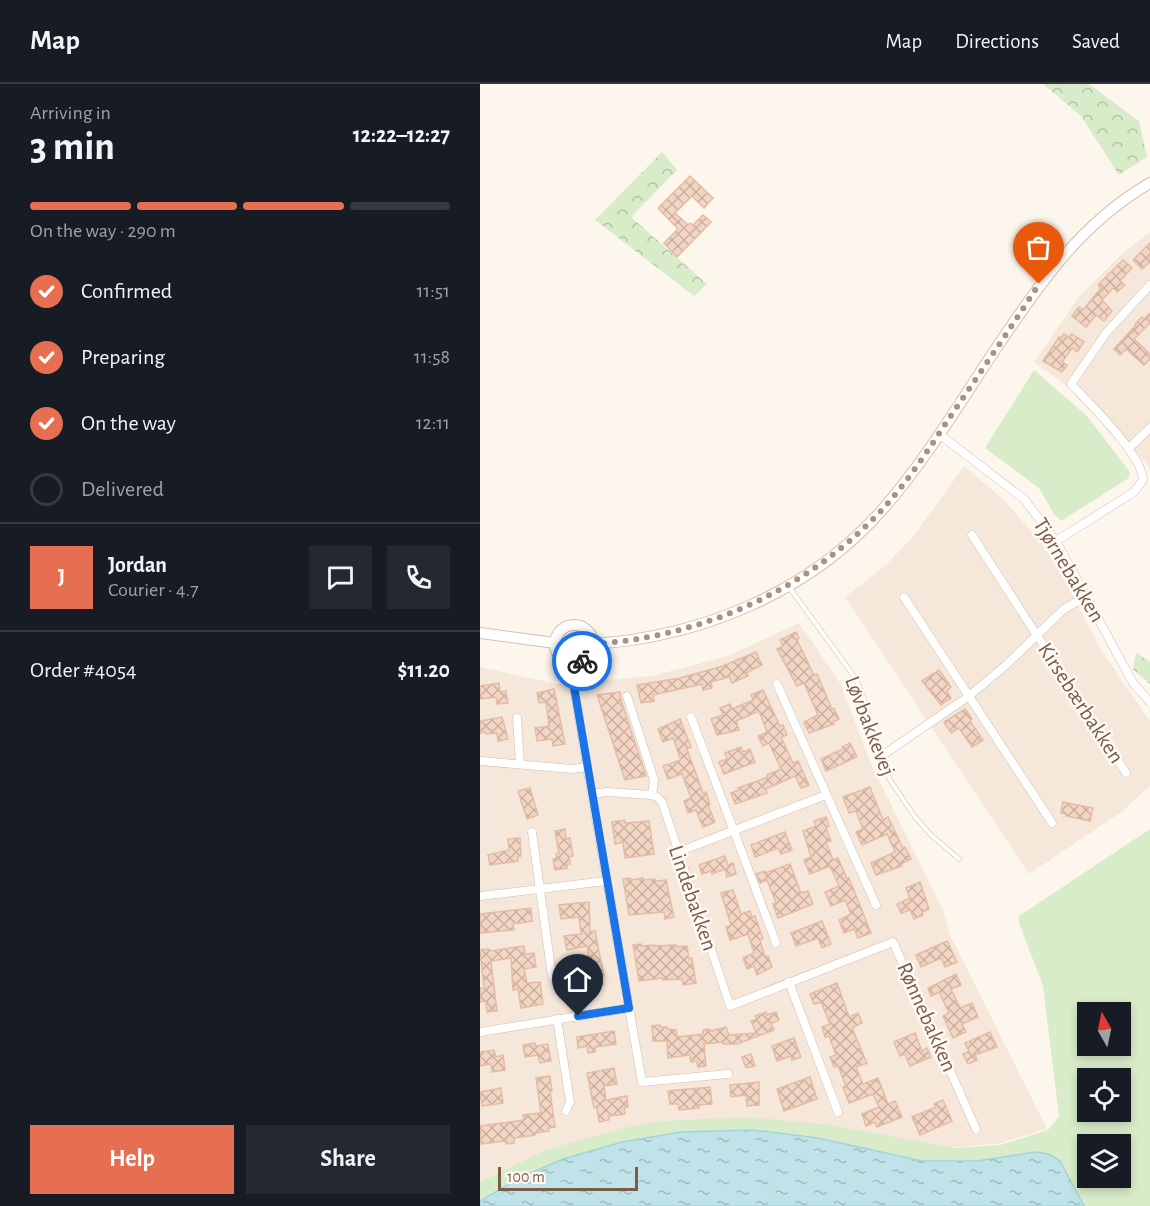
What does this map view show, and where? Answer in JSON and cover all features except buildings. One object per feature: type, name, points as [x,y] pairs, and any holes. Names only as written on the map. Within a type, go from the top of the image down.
[{"type":"street","points":[[593,644],[651,637],[694,626],[734,612],[789,586],[850,542],[881,511],[909,477],[1039,284],[1075,243],[1103,216],[1150,183]]},
{"type":"street","points":[[1056,541],[1134,492],[1143,480],[1143,474],[1129,448],[1071,384],[1106,333],[1150,285]]},
{"type":"street","points":[[1129,448],[1150,428]]},
{"type":"street","name":"Tjørnebakken","points":[[939,434],[1024,499],[1056,541],[1133,683],[1150,702]]},
{"type":"street","name":"Kirsebærbakken","points":[[972,535],[1126,773]]},
{"type":"street","name":"Kirsebærbakken","points":[[880,757],[969,696],[1005,666],[1064,609],[1087,596]]},
{"type":"street","points":[[904,597],[1052,823]]},
{"type":"street","points":[[574,625],[588,630],[593,644],[588,657],[574,663],[561,657],[555,643],[561,630],[574,625]]},
{"type":"street","points":[[480,633],[555,643]]},
{"type":"street","points":[[574,663],[573,681],[642,1082],[728,1074]]},
{"type":"street","points":[[777,684],[876,905]]},
{"type":"street","name":"Lindebakken","points":[[627,696],[654,780],[652,795],[662,802],[730,1005]]},
{"type":"street","points":[[691,717],[776,943]]},
{"type":"street","points":[[517,718],[520,764]]},
{"type":"street","points":[[480,761],[572,769],[587,767]]},
{"type":"street","points":[[592,794],[607,792],[652,795]]},
{"type":"street","points":[[678,852],[826,795]]},
{"type":"street","points":[[532,831],[552,976]]},
{"type":"street","points":[[480,896],[606,881]]},
{"type":"street","name":"Rønnebakken","points":[[730,1005],[893,942],[976,1128]]},
{"type":"street","points":[[789,982],[838,1112]]},
{"type":"street","points":[[480,1032],[629,1008]]},
{"type":"street","points":[[557,1019],[570,1102],[566,1111]]},
{"type":"lane","name":"Løvbakkevej","points":[[789,586],[856,679],[866,701],[880,757],[890,780],[915,817],[931,835],[959,859]]},
{"type":"shaded area","points":[[1150,232],[1150,468],[1104,413],[1034,362],[1079,297],[1122,254]]},
{"type":"shaded area","points":[[964,466],[1005,501],[1041,543],[1064,578],[1101,650],[1150,721],[1150,786],[1120,813],[1029,874],[845,597],[886,565],[914,536]]},
{"type":"shaded area","points":[[799,623],[840,683],[872,766],[943,910],[950,935],[1047,1129],[997,1144],[929,1149],[745,1117],[660,1121],[545,1150],[480,1182],[480,667],[557,684],[652,676],[728,656]]},
{"type":"green space","points":[[1043,84],[1089,84],[1139,121],[1147,157],[1119,175],[1081,116]]},
{"type":"green space","points":[[662,152],[677,170],[631,217],[707,284],[694,296],[595,220]]},
{"type":"green space","points":[[1034,370],[1087,416],[1130,472],[1129,478],[1061,521],[1054,514],[1039,488],[985,448]]},
{"type":"green space","points":[[1136,652],[1150,662],[1150,684],[1133,669]]},
{"type":"green space","points":[[1150,829],[1150,1206],[1084,1206],[1060,1161],[922,1161],[818,1138],[753,1130],[681,1132],[622,1142],[563,1159],[519,1178],[480,1201],[480,1182],[545,1150],[623,1128],[660,1121],[745,1117],[825,1124],[955,1148],[1000,1145],[1048,1130],[1059,1116],[1043,986],[1019,923],[1019,916]]},
{"type":"water","points":[[753,1130],[818,1138],[922,1161],[977,1161],[1035,1152],[1049,1154],[1060,1161],[1084,1206],[480,1206],[480,1201],[519,1178],[563,1159],[622,1142],[681,1132]]},
{"type":"way so far","points":[[582,661],[591,653],[593,644],[672,632],[708,622],[756,603],[789,586],[850,542],[881,511],[909,477],[1039,284]]},
{"type":"route","points":[[578,1016],[629,1008],[573,681],[574,663],[582,661]]}]
